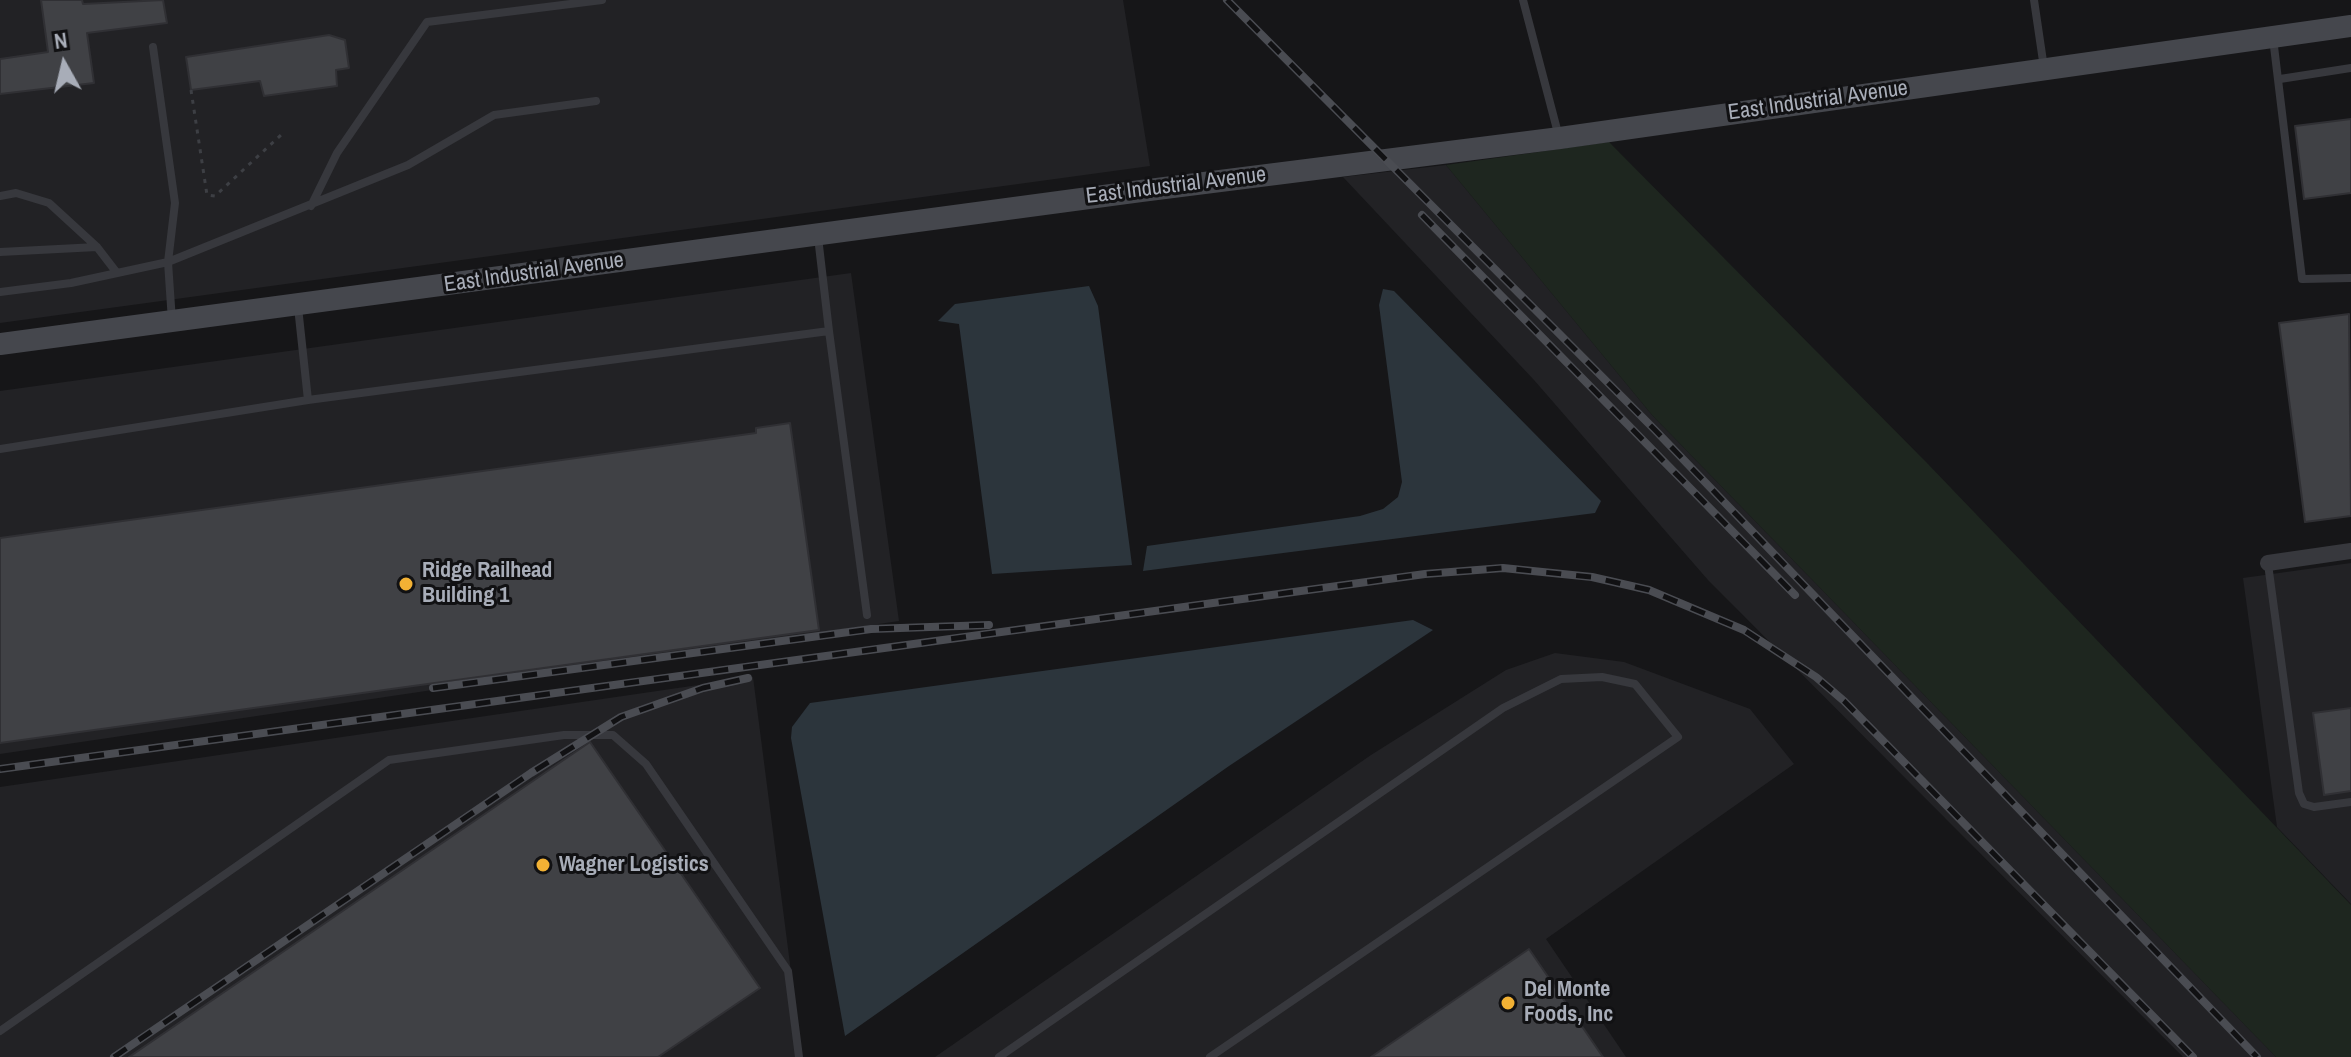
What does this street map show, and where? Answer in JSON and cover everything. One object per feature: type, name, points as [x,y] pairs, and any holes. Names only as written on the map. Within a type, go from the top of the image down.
[{"type":"street","name":"East Industrial Avenue","points":[[0,344],[298,306],[817,233],[1560,138],[2351,26]]},
{"type":"street","points":[[2268,563],[2351,551]]},
{"type":"lane","points":[[311,207],[337,153],[427,22],[602,0]]},
{"type":"lane","points":[[1523,0],[1560,138]]},
{"type":"lane","points":[[2034,0],[2045,69]]},
{"type":"lane","points":[[2273,37],[2302,279],[2351,278]]},
{"type":"lane","points":[[153,47],[175,203],[168,262],[172,322]]},
{"type":"lane","points":[[2280,79],[2351,68]]},
{"type":"lane","points":[[0,292],[168,262],[311,207],[408,165],[494,115],[596,101]]},
{"type":"lane","points":[[0,196],[16,193],[49,203],[97,247],[117,273]]},
{"type":"lane","points":[[817,233],[867,615]]},
{"type":"lane","points":[[0,252],[97,247]]},
{"type":"lane","points":[[298,306],[308,400]]},
{"type":"lane","points":[[0,449],[308,400],[829,331]]},
{"type":"lane","points":[[2268,563],[2299,793],[2304,804],[2314,807],[2351,802]]},
{"type":"lane","points":[[999,1057],[1503,708],[1561,679],[1602,677],[1635,684],[1678,737],[1210,1057]]},
{"type":"lane","points":[[0,1031],[389,760],[564,735],[613,735],[646,764],[788,971],[799,1057]]},
{"type":"path","points":[[191,90],[207,195],[215,196],[282,134]]},
{"type":"shaded area","points":[[0,0],[1123,0],[1150,166],[0,323]]},
{"type":"shaded area","points":[[1609,142],[1927,463],[2351,905],[2351,1057],[2276,1057],[1652,415],[1446,165]]},
{"type":"shaded area","points":[[1446,165],[1652,415],[2276,1057],[2183,1057],[1708,580],[1534,380],[1343,177]]},
{"type":"shaded area","points":[[851,273],[899,621],[0,754],[0,391]]},
{"type":"shaded area","points":[[1089,286],[1098,306],[1132,565],[992,574],[959,324],[938,321],[955,304]]},
{"type":"shaded area","points":[[1383,289],[1394,291],[1601,501],[1595,513],[1143,571],[1147,546],[1360,516],[1383,509],[1398,497],[1402,482],[1379,305]]},
{"type":"shaded area","points":[[2351,563],[2351,904],[2277,827],[2243,578]]},
{"type":"shaded area","points":[[1413,620],[1433,630],[1229,766],[845,1036],[791,738],[792,727],[810,703]]},
{"type":"shaded area","points":[[1555,653],[1624,662],[1750,709],[1794,764],[1546,939],[1626,1057],[935,1057],[1371,755],[1506,670]]},
{"type":"shaded area","points":[[753,677],[802,1057],[0,1057],[0,787]]},
{"type":"building","points":[[41,0],[82,0],[83,4],[163,0],[167,23],[87,33],[94,83],[0,94],[0,59],[48,52]]},
{"type":"building","points":[[329,35],[345,40],[349,68],[336,70],[337,86],[264,96],[260,81],[191,90],[186,57]]},
{"type":"building","points":[[2351,119],[2351,193],[2304,199],[2295,126]]},
{"type":"building","points":[[2349,314],[2351,516],[2305,522],[2279,323]]},
{"type":"building","name":"Ridge Railhead Building 1","points":[[790,423],[819,630],[0,743],[0,538],[756,433],[756,428]]},
{"type":"building","points":[[2351,708],[2351,791],[2324,795],[2313,713]]},
{"type":"building","name":"Wagner Logistics","points":[[590,742],[760,988],[658,1057],[129,1057]]},
{"type":"building","name":"Del Monte Foods, Inc","points":[[1529,949],[1603,1057],[1371,1057]]},
{"type":"railway","points":[[1227,0],[1655,430],[2257,1057]]},
{"type":"railway","points":[[1422,215],[1795,595]]},
{"type":"railway","points":[[0,769],[1425,574],[1503,568],[1592,577],[1649,590],[1744,630],[1816,677],[1844,701],[2193,1057]]},
{"type":"railway","points":[[433,688],[871,629],[989,625]]},
{"type":"railway","points":[[114,1057],[531,773],[621,717],[703,688],[748,678]]},
{"type":"place","name":"Ridge Railhead Building 1","points":[[406,584]]},
{"type":"place","name":"Wagner Logistics","points":[[543,865]]},
{"type":"place","name":"Del Monte Foods, Inc","points":[[1508,1003]]}]
